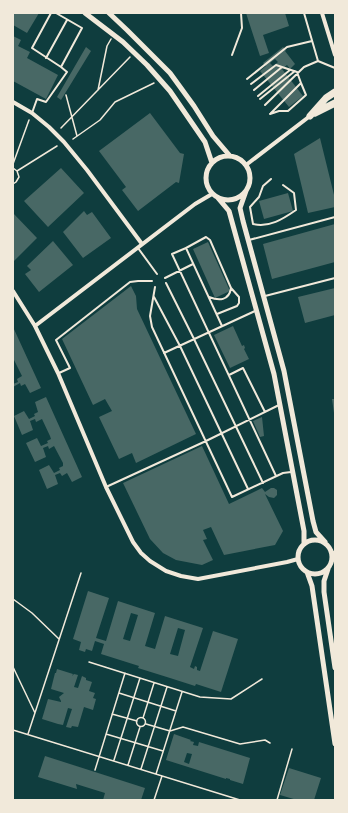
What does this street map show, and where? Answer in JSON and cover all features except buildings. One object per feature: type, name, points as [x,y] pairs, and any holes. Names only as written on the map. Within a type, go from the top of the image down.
[{"type":"highway","points":[[310,116],[326,98],[335,92]]},
{"type":"highway","points":[[310,116],[335,103]]},
{"type":"street","points":[[85,13],[123,42],[147,65],[170,91],[205,142],[212,163]]},
{"type":"street","points":[[109,13],[170,73],[194,106],[213,136],[230,156],[240,160],[246,165],[250,178],[240,208],[284,372],[313,521],[316,532],[334,553],[324,581],[324,592],[335,668]]},
{"type":"street","points":[[322,13],[335,55]]},
{"type":"street","points":[[326,98],[335,88]]},
{"type":"street","points":[[13,102],[32,113],[48,127],[87,170],[142,244]]},
{"type":"street","points":[[246,165],[310,116]]},
{"type":"street","points":[[230,156],[220,158],[212,163],[206,175],[206,182],[212,194],[218,198],[229,212],[274,374],[304,532],[304,543]]},
{"type":"street","points":[[218,198],[230,200],[242,196],[246,191]]},
{"type":"street","points":[[35,326],[195,204],[212,194]]},
{"type":"street","points":[[13,291],[35,326],[58,373],[106,487],[133,542],[150,561],[166,571],[181,576],[198,579],[298,559]]},
{"type":"street","points":[[325,542],[314,539],[304,543],[300,547],[298,559],[299,564],[308,572],[317,574],[322,573],[330,566]]},
{"type":"street","points":[[308,572],[312,586],[335,744]]},
{"type":"lane","points":[[32,113],[37,99],[46,102],[67,72],[61,66],[32,48],[51,13]]},
{"type":"lane","points":[[56,13],[82,28],[61,66]]},
{"type":"lane","points":[[232,55],[242,28],[241,13]]},
{"type":"lane","points":[[304,13],[318,61]]},
{"type":"lane","points":[[46,58],[67,20]]},
{"type":"lane","points":[[247,79],[287,47],[312,41]]},
{"type":"lane","points":[[260,99],[296,72],[318,61],[335,68]]},
{"type":"lane","points":[[251,84],[276,65],[296,72],[301,83],[306,95],[288,111],[279,111],[270,114],[301,83]]},
{"type":"lane","points":[[254,90],[282,67]]},
{"type":"lane","points":[[258,96],[290,70]]},
{"type":"lane","points":[[264,105],[296,72]]},
{"type":"lane","points":[[271,179],[263,186],[259,197],[250,207],[253,224],[260,226],[283,220],[296,210],[294,193],[283,185]]},
{"type":"lane","points":[[248,241],[335,217]]},
{"type":"lane","points":[[217,314],[237,306],[239,303],[239,297],[231,288],[210,240],[206,238],[172,254],[276,476]]},
{"type":"lane","points":[[137,248],[158,274]]},
{"type":"lane","points":[[186,248],[222,326]]},
{"type":"lane","points":[[165,278],[193,264]]},
{"type":"lane","points":[[264,297],[335,278]]},
{"type":"lane","points":[[58,373],[70,368],[56,340],[130,282],[138,280],[152,282]]},
{"type":"lane","points":[[166,283],[263,483]]},
{"type":"lane","points":[[155,287],[150,316],[152,327],[232,497],[285,472],[293,472]]},
{"type":"lane","points":[[208,297],[217,300],[226,299],[231,288]]},
{"type":"lane","points":[[154,296],[180,346],[248,489]]},
{"type":"lane","points":[[164,353],[256,310]]},
{"type":"lane","points":[[229,375],[243,368],[265,412]]},
{"type":"lane","points":[[106,487],[280,405]]},
{"type":"path","points":[[98,90],[107,46],[111,38]]},
{"type":"path","points":[[62,128],[131,56]]},
{"type":"path","points":[[73,139],[100,120],[115,102],[154,83]]},
{"type":"path","points":[[66,95],[77,136]]},
{"type":"path","points":[[13,164],[29,120]]},
{"type":"path","points":[[17,171],[57,146]]},
{"type":"path","points":[[13,168],[17,171],[19,177],[13,184]]},
{"type":"path","points":[[28,734],[81,573]]},
{"type":"path","points":[[13,599],[32,613],[60,638]]},
{"type":"path","points":[[89,662],[200,697],[230,699],[262,679]]},
{"type":"path","points":[[13,667],[35,713]]},
{"type":"path","points":[[95,770],[125,673]]},
{"type":"path","points":[[114,761],[140,678]]},
{"type":"path","points":[[146,724],[143,718],[154,683]]},
{"type":"path","points":[[141,769],[168,687]]},
{"type":"path","points":[[156,774],[182,692]]},
{"type":"path","points":[[119,693],[176,712]]},
{"type":"path","points":[[112,714],[137,721],[137,724],[140,727]]},
{"type":"path","points":[[137,721],[138,718],[143,718]]},
{"type":"path","points":[[128,765],[140,727],[146,724],[170,731],[183,727],[240,744],[265,740],[270,743]]},
{"type":"path","points":[[13,730],[240,800]]},
{"type":"path","points":[[106,734],[163,751]]},
{"type":"path","points":[[277,800],[292,749]]},
{"type":"path","points":[[154,800],[162,776]]}]
